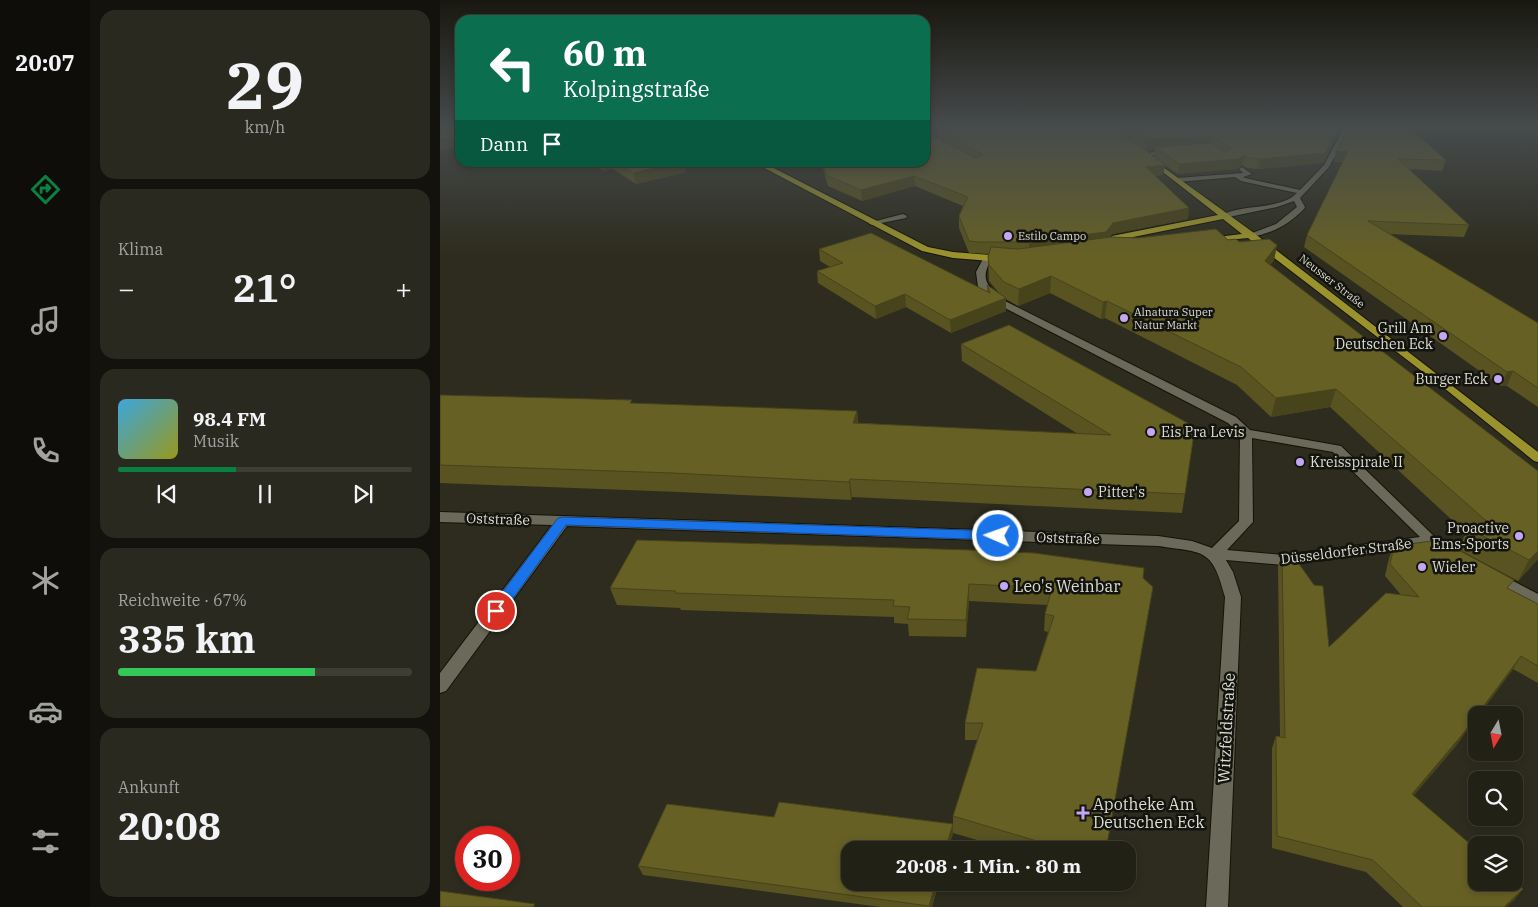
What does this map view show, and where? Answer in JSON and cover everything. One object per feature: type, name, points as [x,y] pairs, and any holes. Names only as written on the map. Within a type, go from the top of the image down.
[{"type":"main road","points":[[772,170],[925,249],[953,255],[1017,260]]},
{"type":"main road","name":"Neusser Straße","points":[[1164,170],[1453,390],[1538,458]]},
{"type":"main road","points":[[1109,248],[1114,238],[1224,216]]},
{"type":"main road","points":[[1201,241],[1251,235]]},
{"type":"street","points":[[1228,170],[1252,182],[1299,195]]},
{"type":"street","points":[[1177,180],[1249,174],[1244,170]]},
{"type":"street","points":[[1224,216],[1276,205],[1299,195],[1323,170]]},
{"type":"street","points":[[1213,171],[1220,176]]},
{"type":"street","points":[[1251,235],[1266,232],[1287,221],[1301,207],[1299,195]]},
{"type":"street","points":[[872,223],[904,216]]},
{"type":"street","name":"Düsseldorfer Straße","points":[[987,259],[980,272],[983,287],[1000,302],[1232,420],[1246,433],[1337,449],[1430,541],[1448,550]]},
{"type":"street","points":[[1215,554],[1246,522],[1246,433]]},
{"type":"street","name":"Oststraße","points":[[440,517],[1158,541],[1192,546],[1215,554]]},
{"type":"street","points":[[440,686],[563,521]]},
{"type":"street","name":"Düsseldorfer Straße","points":[[1215,554],[1282,560],[1430,541]]},
{"type":"street","name":"Witzfeldstraße","points":[[1215,554],[1226,572],[1233,597],[1217,907]]},
{"type":"street","points":[[1482,569],[1538,601]]},
{"type":"building","points":[[629,170],[644,170],[633,173]]},
{"type":"building","points":[[825,170],[1149,170],[1189,208],[1113,223],[1106,232],[1029,242],[978,242],[969,241],[959,216],[968,197],[914,176],[861,190],[826,175]]},
{"type":"building","points":[[1339,170],[1410,170],[1469,225],[1368,221],[1538,323],[1538,388],[1513,371],[1507,372],[1307,235]]},
{"type":"building","points":[[1216,229],[1228,240],[1236,239],[1239,242],[1269,239],[1277,245],[1265,261],[1538,471],[1538,551],[1529,560],[1468,528],[1491,525],[1336,389],[1276,398],[1241,367],[1107,301],[1103,302],[1051,276],[1019,289],[1004,282],[989,265],[988,257],[991,247],[1018,249],[1111,237],[1138,238]]},
{"type":"building","points":[[871,233],[990,293],[987,285],[1006,298],[950,320],[905,294],[875,306],[817,271],[843,263],[819,249]]},
{"type":"building","points":[[1009,325],[1195,427],[1185,494],[850,479],[849,482],[673,473],[440,465],[440,395],[632,400],[630,403],[857,411],[853,423],[1111,435],[961,344]]},
{"type":"building","points":[[637,540],[1034,553],[1144,568],[1143,578],[1153,587],[1108,841],[1037,841],[953,816],[983,723],[965,723],[977,668],[1036,671],[1054,616],[1045,614],[1052,588],[969,584],[966,620],[907,619],[910,607],[893,606],[894,600],[675,593],[676,591],[610,588]]},
{"type":"building","points":[[1440,540],[1514,580],[1507,588],[1538,604],[1538,666],[1521,656],[1484,706],[1468,706],[1468,727],[1412,794],[1468,842],[1468,891],[1521,891],[1504,907],[1422,907],[1373,860],[1277,836],[1276,736],[1285,738],[1282,555],[1292,554],[1314,585],[1323,586],[1329,647],[1386,593],[1419,597],[1390,564],[1394,546]]},
{"type":"building","points":[[779,802],[953,824],[948,841],[841,841],[841,891],[933,891],[929,906],[638,866],[667,804],[774,817]]},
{"type":"building","points":[[440,891],[535,904],[533,907],[440,907]]},
{"type":"place","name":"Estilo Campo","points":[[1008,236]]},
{"type":"place","name":"Alnatura Super Natur Markt","points":[[1124,318]]},
{"type":"place","name":"Grill Am Deutschen Eck","points":[[1443,336]]},
{"type":"place","name":"Burger Eck","points":[[1498,379]]},
{"type":"place","name":"Eis Pra Levis","points":[[1151,432]]},
{"type":"place","name":"Kreisspirale II","points":[[1300,462]]},
{"type":"place","name":"Pitter's","points":[[1088,492]]},
{"type":"place","name":"Proactive Ems-Sports","points":[[1519,536]]},
{"type":"place","name":"Wieler","points":[[1422,567]]},
{"type":"place","name":"Leo's Weinbar","points":[[1004,586]]},
{"type":"place","name":"Apotheke Am Deutschen Eck","points":[[1083,813]]},
{"type":"route","points":[[496,611],[563,521],[998,536]]}]
